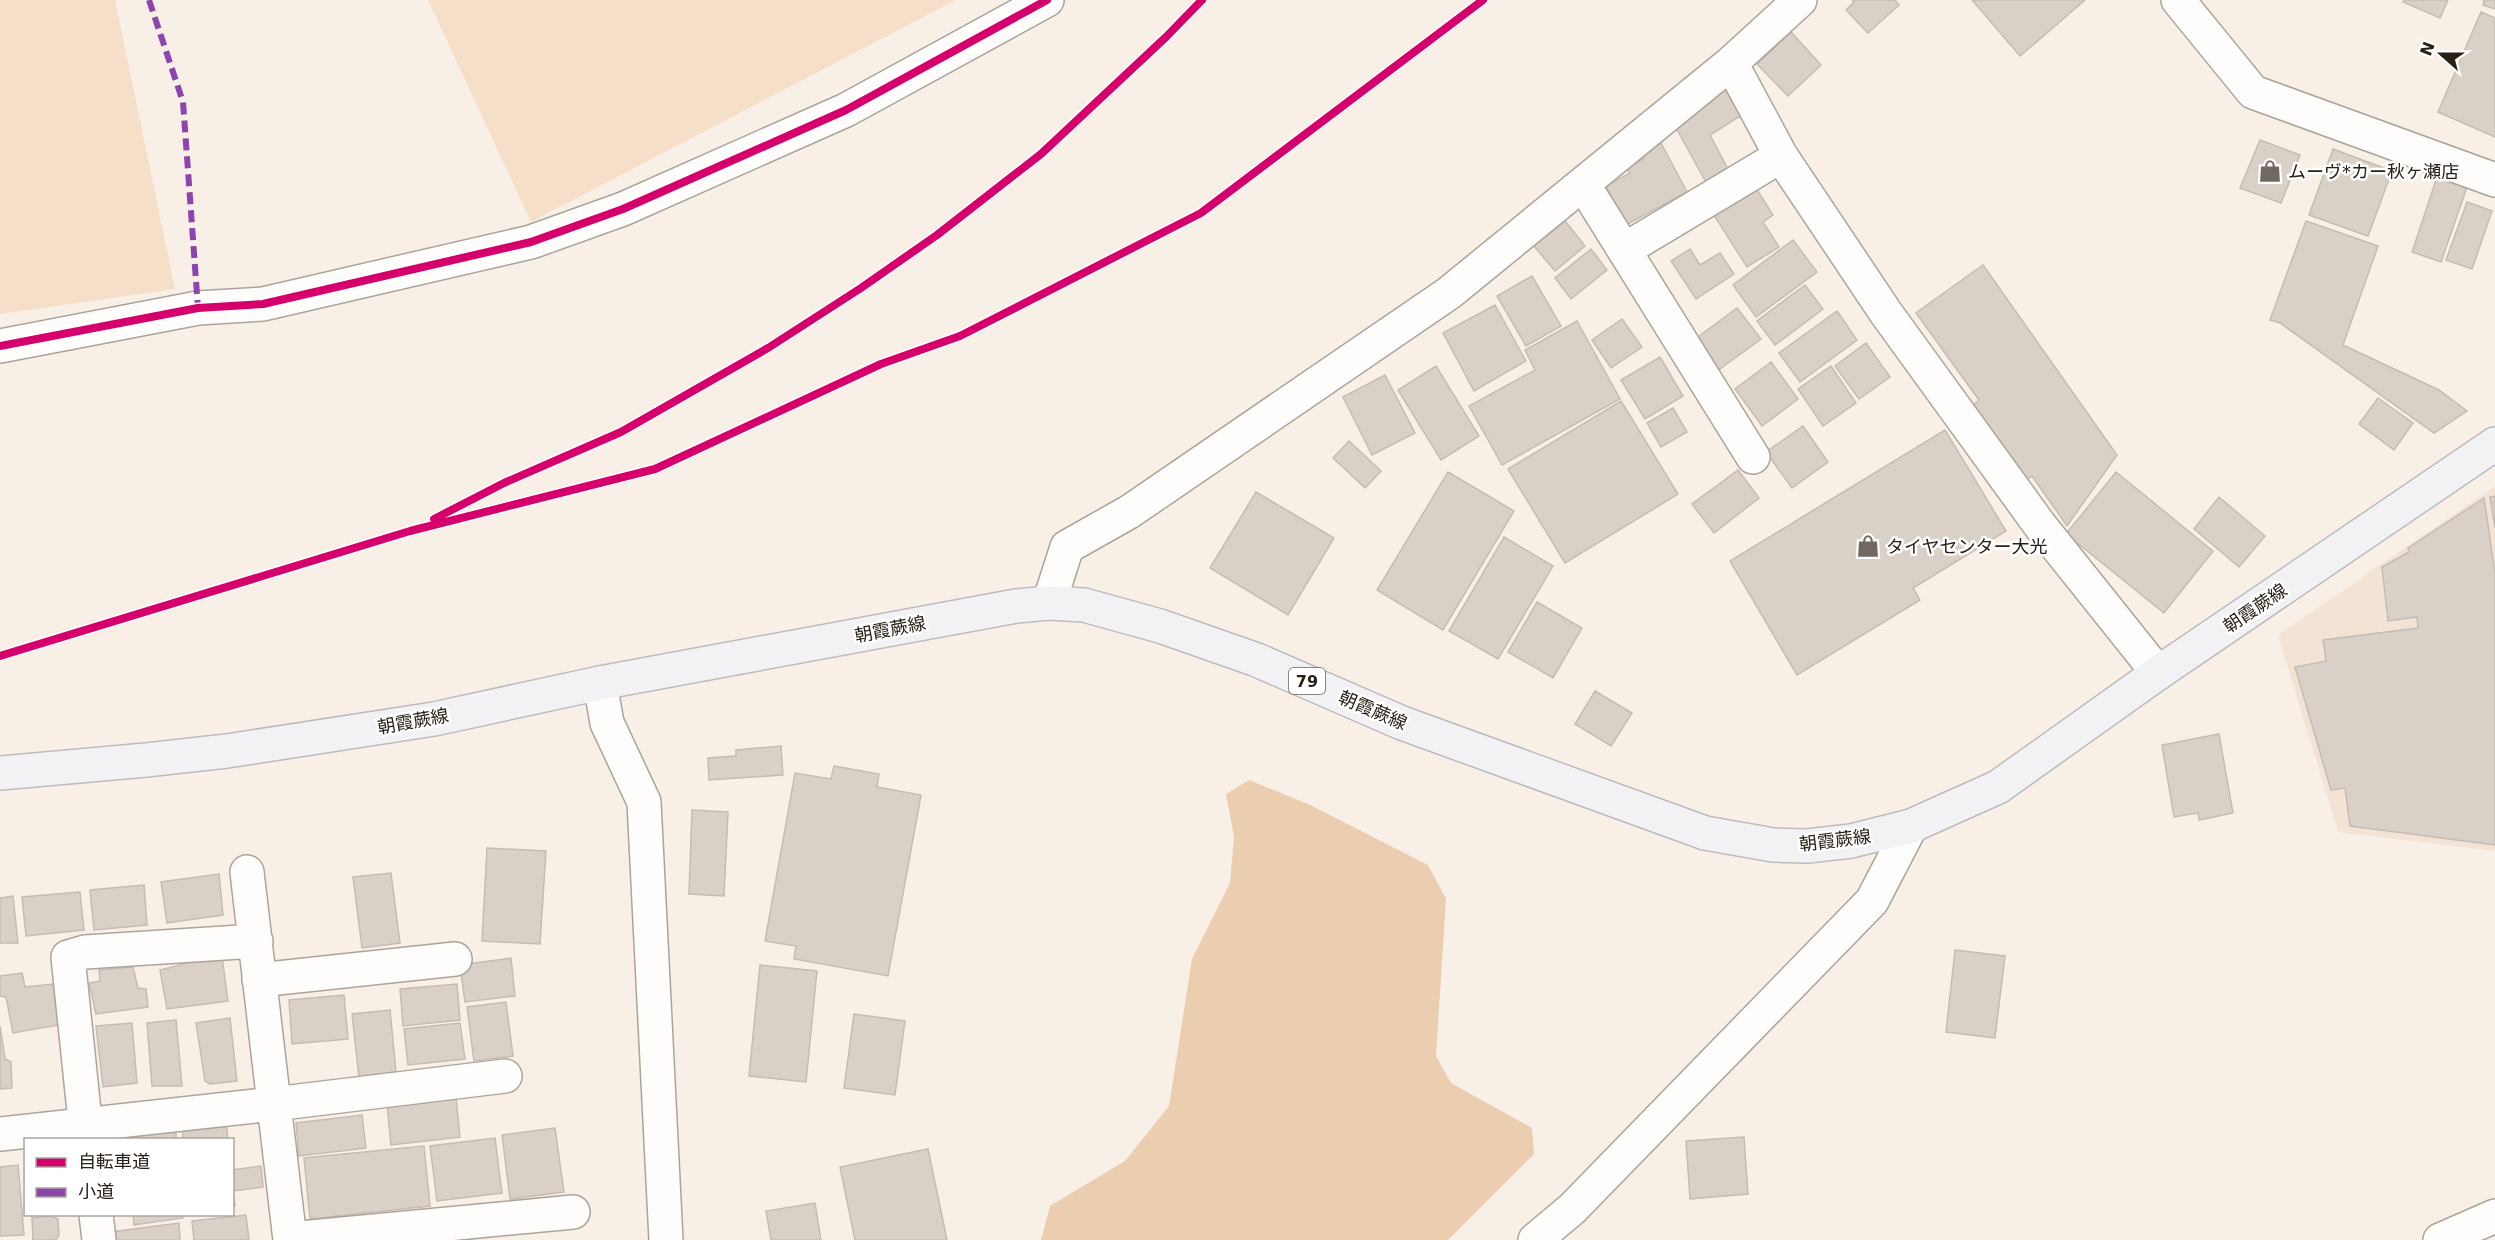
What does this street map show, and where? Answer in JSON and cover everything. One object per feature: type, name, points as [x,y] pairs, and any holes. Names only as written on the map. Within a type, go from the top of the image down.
[{"type":"main road","name":"朝霞蕨線","points":[[0,773],[146,760],[256,747],[434,719],[600,683],[1016,606],[1049,603],[1084,606],[1160,626],[1204,641],[1257,660],[1402,723],[1706,833],[1752,843],[1806,846],[1851,841],[1911,826],[1998,787],[2158,673],[2495,444]]},
{"type":"street","points":[[0,346],[198,308],[263,304],[531,242],[623,209],[846,110],[1047,0]]},
{"type":"street","points":[[1049,603],[1067,547],[1129,512],[1449,292],[1731,63],[1800,0]]},
{"type":"street","points":[[2178,0],[2253,92],[2495,180]]},
{"type":"street","points":[[1731,63],[1781,156],[1886,313],[2039,524],[2158,673]]},
{"type":"street","points":[[1624,250],[1781,156]]},
{"type":"street","points":[[1583,184],[1753,457]]},
{"type":"street","points":[[600,683],[607,723],[644,802],[666,1240]]},
{"type":"street","points":[[1535,1240],[1573,1224],[1872,901],[1911,826]]},
{"type":"street","points":[[247,873],[290,1239],[573,1212]]},
{"type":"street","points":[[86,1132],[68,957],[85,952],[256,941]]},
{"type":"street","points":[[260,980],[455,959]]},
{"type":"street","points":[[0,1134],[86,1132],[274,1104],[505,1076]]},
{"type":"street","points":[[96,1216],[99,1240]]},
{"type":"street","points":[[2440,1240],[2495,1216]]},
{"type":"shaded area","points":[[0,0],[115,0],[175,289],[0,314]]},
{"type":"shaded area","points":[[428,0],[956,0],[531,222]]},
{"type":"shaded area","points":[[2495,486],[2495,851],[2338,832],[2278,635]]},
{"type":"shaded area","points":[[1249,780],[1310,805],[1428,865],[1446,899],[1436,1056],[1451,1083],[1532,1128],[1534,1154],[1448,1240],[1041,1240],[1050,1206],[1125,1161],[1169,1106],[1192,959],[1230,883],[1234,837],[1226,794]]},
{"type":"building","points":[[1852,0],[1895,0],[1899,5],[1868,33],[1846,10],[1854,2]]},
{"type":"building","points":[[1972,0],[2085,0],[2020,56]]},
{"type":"building","points":[[2404,0],[2448,0],[2440,18],[2403,2]]},
{"type":"building","points":[[2484,0],[2495,0],[2495,9],[2483,5]]},
{"type":"building","points":[[2481,12],[2495,18],[2495,137],[2438,112]]},
{"type":"building","points":[[1791,32],[1821,65],[1788,96],[1757,64]]},
{"type":"building","points":[[1728,85],[1745,113],[1710,135],[1729,171],[1707,184],[1676,128]]},
{"type":"building","name":"ムーヴ*カー秋ヶ瀬店","points":[[2260,140],[2300,155],[2281,203],[2240,188]]},
{"type":"building","points":[[1661,143],[1687,192],[1626,225],[1606,186],[1630,173],[1627,168],[1643,159],[1640,155]]},
{"type":"building","points":[[2333,149],[2392,171],[2368,236],[2309,215]]},
{"type":"building","points":[[2437,177],[2467,187],[2441,262],[2412,252]]},
{"type":"building","points":[[1754,185],[1773,215],[1763,222],[1779,247],[1747,267],[1712,212]]},
{"type":"building","points":[[2467,202],[2492,211],[2472,269],[2446,260]]},
{"type":"building","points":[[1565,221],[1585,246],[1555,271],[1534,246]]},
{"type":"building","points":[[2306,221],[2378,246],[2343,345],[2439,390],[2467,411],[2434,433],[2280,323],[2270,320]]},
{"type":"building","points":[[1793,240],[1817,272],[1756,317],[1733,285]]},
{"type":"building","points":[[1591,249],[1607,270],[1571,299],[1555,278]]},
{"type":"building","points":[[1690,249],[1700,265],[1720,253],[1734,274],[1696,299],[1671,261]]},
{"type":"building","points":[[1983,265],[2117,455],[2067,526],[2032,476],[2025,481],[1972,406],[1979,400],[1916,313]]},
{"type":"building","points":[[1532,276],[1561,326],[1526,346],[1497,296]]},
{"type":"building","points":[[1805,285],[1823,309],[1775,345],[1757,321]]},
{"type":"building","points":[[1495,305],[1526,361],[1474,391],[1443,333]]},
{"type":"building","points":[[1737,308],[1761,339],[1717,371],[1694,340]]},
{"type":"building","points":[[1837,311],[1857,340],[1800,382],[1779,353]]},
{"type":"building","points":[[1622,319],[1642,347],[1611,368],[1592,340]]},
{"type":"building","points":[[1577,321],[1620,399],[1502,465],[1469,406],[1535,370],[1525,350]]},
{"type":"building","points":[[1866,343],[1890,377],[1859,399],[1835,366]]},
{"type":"building","points":[[1660,357],[1683,396],[1645,419],[1621,380]]},
{"type":"building","points":[[1771,362],[1798,399],[1762,426],[1735,389]]},
{"type":"building","points":[[1436,366],[1479,436],[1441,460],[1398,390]]},
{"type":"building","points":[[1831,366],[1856,403],[1823,426],[1798,389]]},
{"type":"building","points":[[1385,375],[1415,433],[1372,455],[1343,397]]},
{"type":"building","points":[[2378,398],[2413,423],[2394,450],[2359,424]]},
{"type":"building","points":[[1621,401],[1678,494],[1565,563],[1508,469]]},
{"type":"building","points":[[1673,408],[1687,432],[1661,447],[1647,423]]},
{"type":"building","points":[[1803,426],[1828,462],[1792,488],[1766,452]]},
{"type":"building","name":"タイヤセンター大光","points":[[1945,430],[2006,531],[1913,588],[1920,600],[1797,675],[1730,561]]},
{"type":"building","points":[[1349,441],[1381,471],[1365,488],[1333,458]]},
{"type":"building","points":[[1738,470],[1759,498],[1714,533],[1692,504]]},
{"type":"building","points":[[1448,472],[1514,511],[1443,630],[1377,590]]},
{"type":"building","points":[[2116,472],[2213,551],[2164,613],[2066,534]]},
{"type":"building","points":[[1256,492],[1334,538],[1288,615],[1210,568]]},
{"type":"building","points":[[2495,496],[2495,528],[2490,497]]},
{"type":"building","points":[[2219,497],[2265,536],[2239,567],[2194,529]]},
{"type":"building","points":[[2484,498],[2495,573],[2495,845],[2350,826],[2345,788],[2331,790],[2295,667],[2326,661],[2323,640],[2418,628],[2417,617],[2388,621],[2382,567],[2409,552],[2408,548]]},
{"type":"building","points":[[1504,537],[1553,566],[1498,659],[1449,631]]},
{"type":"building","points":[[1537,602],[1582,628],[1553,678],[1508,652]]},
{"type":"building","points":[[1595,691],[1632,713],[1611,746],[1575,724]]},
{"type":"building","points":[[2219,734],[2233,813],[2199,820],[2198,813],[2174,817],[2162,745]]},
{"type":"building","points":[[781,746],[783,775],[709,780],[708,758],[736,756],[736,750]]},
{"type":"building","points":[[834,766],[879,774],[877,787],[921,795],[888,976],[794,959],[796,946],[765,941],[795,773],[831,779]]},
{"type":"building","points":[[692,810],[728,812],[724,896],[689,894]]},
{"type":"building","points":[[487,848],[546,851],[540,944],[482,941]]},
{"type":"building","points":[[391,873],[400,943],[362,948],[353,877]]},
{"type":"building","points":[[219,874],[223,915],[167,923],[161,882]]},
{"type":"building","points":[[144,885],[147,925],[94,930],[90,890]]},
{"type":"building","points":[[80,892],[84,930],[26,936],[22,897]]},
{"type":"building","points":[[13,896],[18,943],[0,943],[0,898]]},
{"type":"building","points":[[1955,950],[2005,956],[1995,1038],[1946,1032]]},
{"type":"building","points":[[222,956],[228,1001],[167,1009],[160,970],[184,964],[185,958]]},
{"type":"building","points":[[511,958],[515,996],[465,1002],[460,965]]},
{"type":"building","points":[[760,965],[817,971],[806,1082],[749,1076]]},
{"type":"building","points":[[133,967],[138,988],[146,989],[148,1007],[96,1014],[89,983],[100,981],[99,970]]},
{"type":"building","points":[[22,973],[25,987],[53,984],[59,1025],[13,1033],[6,997],[0,996],[0,976]]},
{"type":"building","points":[[457,984],[460,1020],[403,1026],[400,989]]},
{"type":"building","points":[[344,995],[348,1039],[292,1044],[289,1000]]},
{"type":"building","points":[[506,1002],[513,1056],[474,1061],[467,1007]]},
{"type":"building","points":[[390,1010],[396,1072],[359,1077],[352,1014]]},
{"type":"building","points":[[854,1014],[905,1021],[895,1095],[844,1088]]},
{"type":"building","points":[[230,1018],[237,1081],[210,1084],[205,1081],[196,1023]]},
{"type":"building","points":[[176,1020],[182,1086],[152,1086],[147,1023]]},
{"type":"building","points":[[132,1023],[137,1083],[103,1087],[96,1026]]},
{"type":"building","points":[[460,1023],[465,1059],[408,1065],[404,1029]]},
{"type":"building","points":[[0,1026],[5,1059],[11,1062],[12,1088],[0,1089]]},
{"type":"building","points":[[456,1097],[460,1137],[391,1145],[387,1105]]},
{"type":"building","points":[[362,1115],[366,1148],[299,1156],[296,1123]]},
{"type":"building","points":[[226,1121],[228,1138],[183,1138],[182,1125]]},
{"type":"building","points":[[555,1128],[564,1192],[510,1199],[502,1135]]},
{"type":"building","points":[[176,1131],[176,1138],[113,1138]]},
{"type":"building","points":[[1744,1137],[1748,1194],[1690,1199],[1686,1141]]},
{"type":"building","points":[[495,1138],[502,1193],[437,1201],[430,1146]]},
{"type":"building","points":[[424,1146],[430,1206],[310,1219],[304,1158]]},
{"type":"building","points":[[928,1149],[947,1240],[855,1240],[840,1167]]},
{"type":"building","points":[[18,1165],[24,1235],[0,1236],[0,1167]]},
{"type":"building","points":[[261,1166],[263,1187],[234,1191],[234,1170]]},
{"type":"building","points":[[815,1203],[821,1240],[771,1240],[766,1211]]},
{"type":"building","points":[[246,1215],[249,1240],[194,1240],[192,1221]]},
{"type":"building","points":[[50,1216],[58,1219],[59,1235],[56,1240],[33,1240],[32,1218]]},
{"type":"building","points":[[133,1216],[182,1216],[183,1218],[134,1225]]},
{"type":"building","points":[[179,1223],[180,1240],[112,1240],[111,1232]]},
{"type":"marked path","points":[[149,0],[183,102],[198,308]]},
{"type":"cycle path","points":[[0,346],[198,308],[263,304],[531,242],[623,209],[846,110],[1047,0]]},
{"type":"cycle path","points":[[434,519],[504,483],[621,432],[768,348],[861,288],[937,235],[1041,154],[1166,37],[1202,0]]},
{"type":"cycle path","points":[[0,656],[410,531],[655,469],[881,364],[960,336],[1201,213],[1483,0]]},
{"type":"place","name":"ムーヴ*カー秋ヶ瀬店","points":[[2270,171]]},
{"type":"place","name":"タイヤセンター大光","points":[[1868,546]]}]
